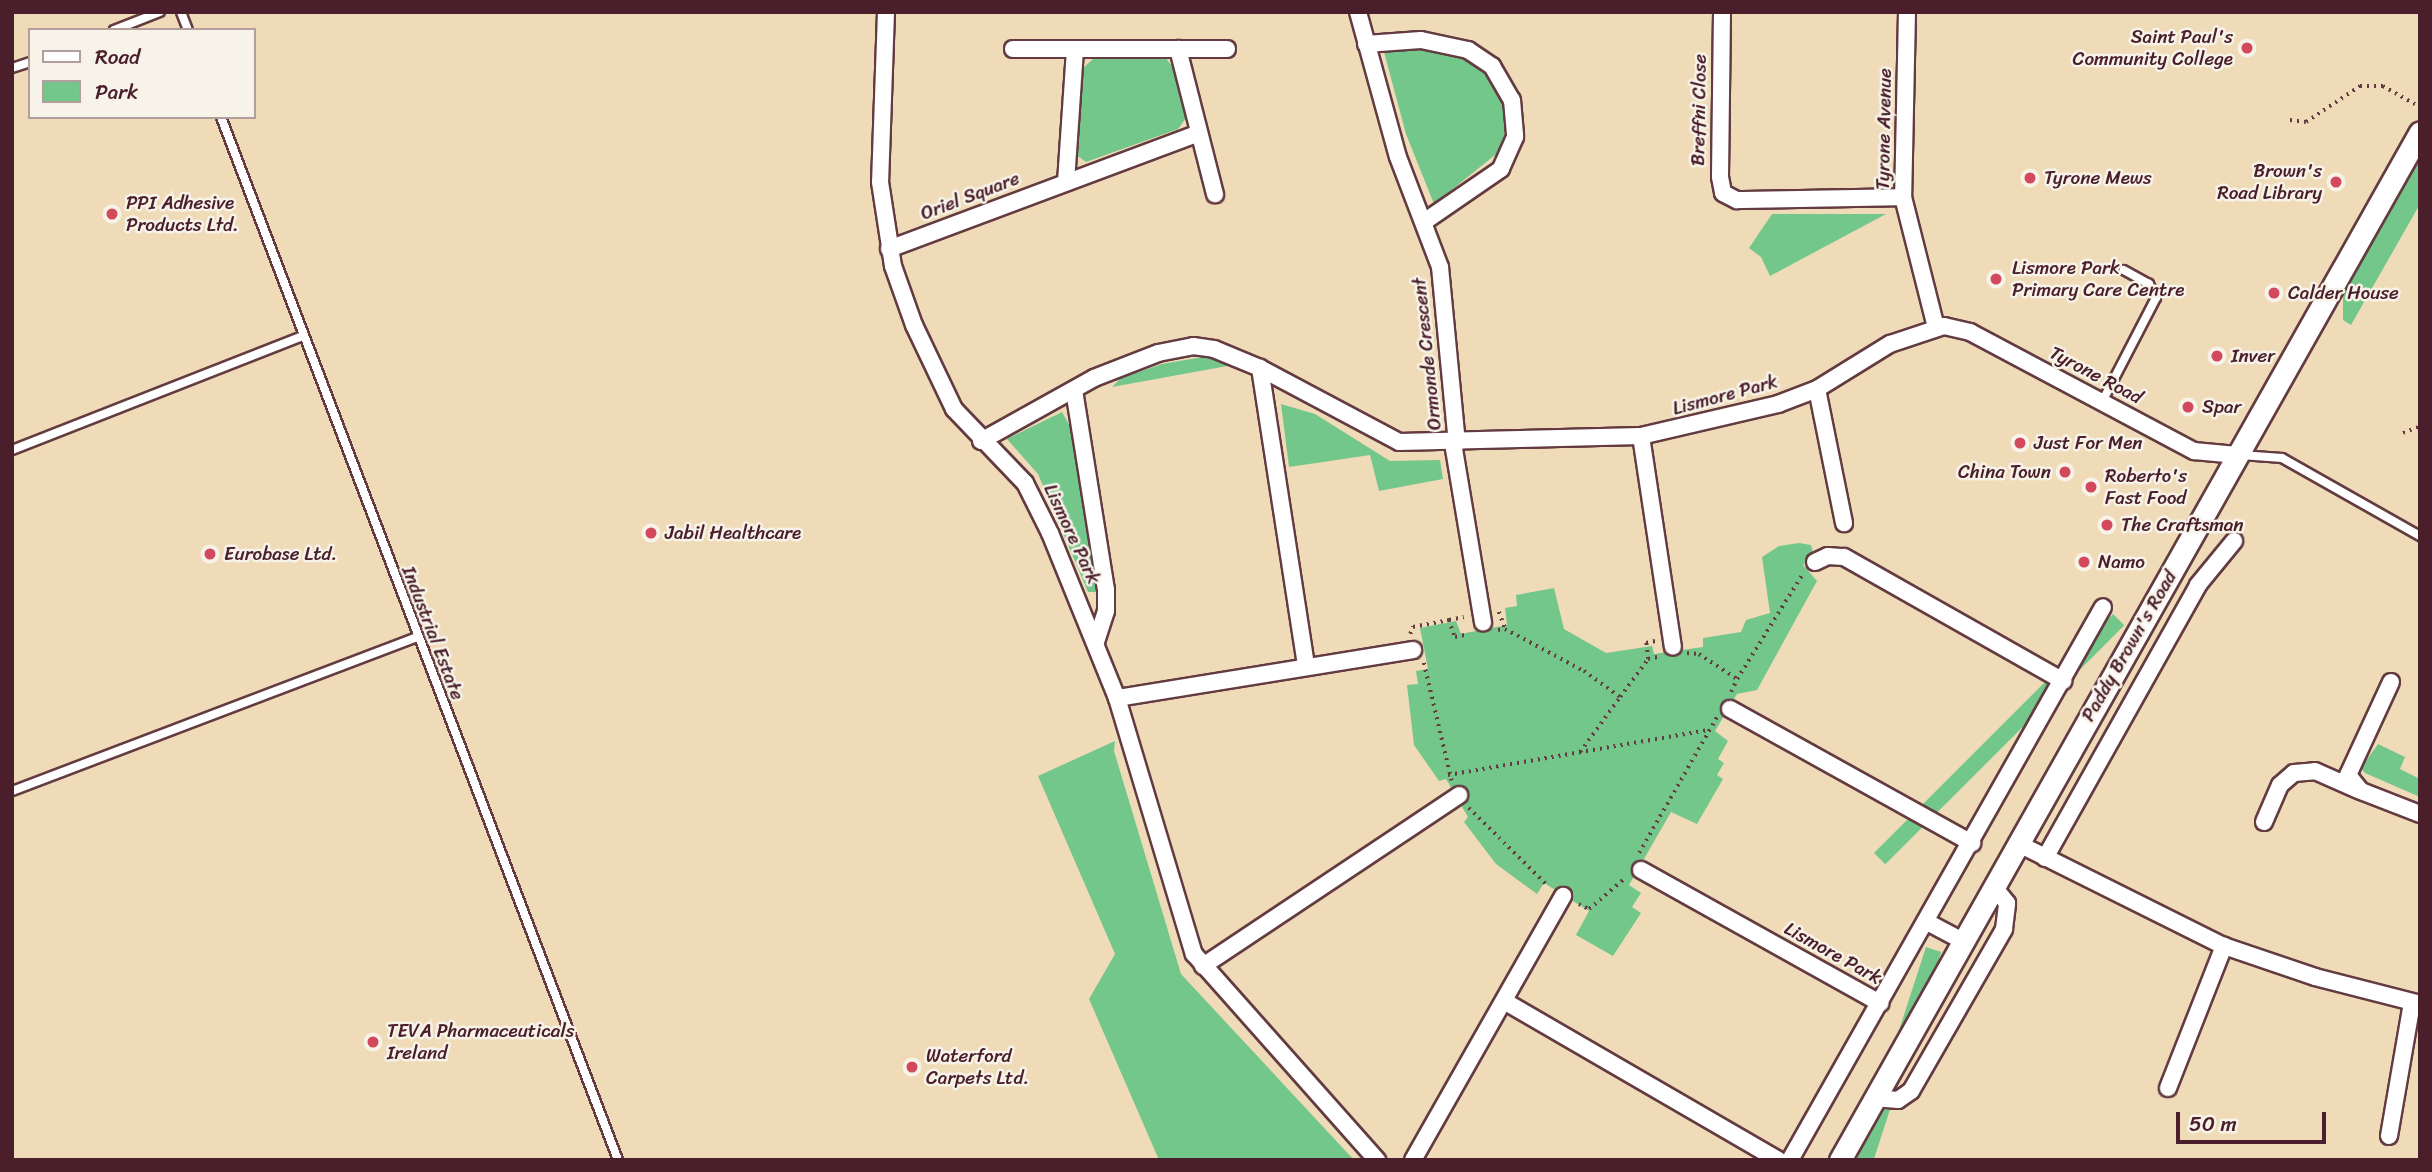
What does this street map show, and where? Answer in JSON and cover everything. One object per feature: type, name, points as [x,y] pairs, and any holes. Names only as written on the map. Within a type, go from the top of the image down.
[{"type":"street","points":[[886,12],[878,145],[889,249],[903,298],[948,397],[981,441]]},
{"type":"street","name":"Ormonde Crescent","points":[[1358,12],[1398,158],[1424,222],[1442,279],[1455,443]]},
{"type":"street","name":"Breffni Close","points":[[1722,12],[1720,177],[1724,193],[1743,200],[1903,197]]},
{"type":"street","name":"Tyrone Avenue","points":[[1907,12],[1903,197],[1936,327]]},
{"type":"street","points":[[1366,44],[1421,40],[1468,50],[1492,66],[1512,100],[1515,137],[1501,169],[1424,222]]},
{"type":"street","points":[[1013,49],[1227,49]]},
{"type":"street","points":[[1178,49],[1216,194]]},
{"type":"street","points":[[1066,182],[1075,50]]},
{"type":"street","name":"Paddy Brown's Road","points":[[1840,1160],[2420,132]]},
{"type":"street","name":"Oriel Square","points":[[889,249],[1199,133]]},
{"type":"street","name":"Tyrone Road","points":[[1936,327],[1970,332],[2194,451],[2237,455]]},
{"type":"street","name":"Lismore Park","points":[[1377,1160],[1203,966],[1187,936],[1117,698],[1096,641],[1028,489],[981,441],[1105,373],[1182,347],[1213,349],[1260,368],[1390,439],[1455,443],[1642,436],[1739,416],[1817,389],[1890,344],[1936,327]]},
{"type":"street","points":[[1260,368],[1306,666]]},
{"type":"street","points":[[1817,389],[1844,523]]},
{"type":"street","name":"Lismore Park","points":[[1074,390],[1107,601],[1096,641]]},
{"type":"street","points":[[1642,436],[1672,653]]},
{"type":"street","points":[[1455,443],[1485,629]]},
{"type":"street","points":[[2045,858],[2198,585],[2234,541]]},
{"type":"street","points":[[1810,567],[1828,556],[1844,557],[2063,681]]},
{"type":"street","name":"Lismore Park","points":[[1636,867],[1880,1003],[1972,844],[2103,607]]},
{"type":"street","points":[[1117,698],[1413,650]]},
{"type":"street","points":[[2361,791],[2349,779],[2349,766],[2391,682]]},
{"type":"street","points":[[1726,706],[1972,844]]},
{"type":"street","points":[[2264,821],[2280,785],[2294,773],[2315,771],[2420,814]]},
{"type":"street","points":[[1203,966],[1459,795]]},
{"type":"street","points":[[2017,843],[2224,946],[2315,978],[2416,1003],[2389,1136]]},
{"type":"street","points":[[1874,1098],[1898,1100],[1911,1091],[2004,929],[2007,904],[1993,886]]},
{"type":"street","points":[[1413,1160],[1563,896]]},
{"type":"street","points":[[1927,922],[1962,941]]},
{"type":"street","points":[[2168,1088],[2224,946]]},
{"type":"street","points":[[1504,1001],[1778,1160]]},
{"type":"street","points":[[1790,1160],[1880,1003]]},
{"type":"lane","points":[[119,28],[160,12]]},
{"type":"lane","name":"Industrial Estate","points":[[222,119],[618,1160]]},
{"type":"lane","points":[[2102,402],[2156,298],[2149,284],[2124,270]]},
{"type":"lane","points":[[12,450],[303,336]]},
{"type":"lane","points":[[2237,455],[2282,457],[2420,536]]},
{"type":"lane","points":[[12,791],[417,637]]},
{"type":"path","points":[[2290,120],[2306,122],[2360,86],[2383,86],[2420,107]]},
{"type":"path","points":[[2403,433],[2420,426]]},
{"type":"path","points":[[1620,697],[1505,629],[1485,629],[1455,637],[1449,620],[1413,628],[1413,650],[1421,649],[1448,775],[1459,795],[1533,873],[1563,896],[1589,909],[1617,889],[1636,867],[1709,730],[1726,706],[1737,680],[1810,567]]},
{"type":"path","points":[[1579,753],[1648,659],[1672,653],[1699,654],[1737,680]]},
{"type":"path","points":[[1448,775],[1709,730]]},
{"type":"green space","points":[[1435,49],[1466,57],[1487,69],[1504,97],[1507,124],[1500,151],[1434,204],[1406,134],[1384,52]]},
{"type":"green space","points":[[1094,58],[1166,58],[1174,69],[1186,118],[1178,129],[1086,162],[1075,154],[1081,70]]},
{"type":"green space","points":[[2420,153],[2420,204],[2351,325],[2343,320],[2343,285]]},
{"type":"green space","points":[[1772,214],[1886,214],[1770,276],[1761,257],[1749,248]]},
{"type":"green space","points":[[1208,356],[1233,365],[1112,387],[1121,378],[1162,364]]},
{"type":"green space","points":[[1281,404],[1315,414],[1390,461],[1440,460],[1443,479],[1379,491],[1370,455],[1289,467]]},
{"type":"green space","points":[[1062,412],[1071,428],[1096,592],[1088,592],[1038,474],[1007,439]]},
{"type":"green space","points":[[1799,543],[1811,545],[1814,556],[1803,565],[1817,581],[1757,690],[1737,694],[1715,731],[1728,741],[1718,759],[1724,763],[1717,775],[1723,779],[1697,824],[1671,812],[1629,885],[1641,893],[1632,907],[1641,913],[1613,956],[1576,935],[1589,911],[1544,883],[1537,894],[1496,864],[1464,822],[1468,817],[1446,779],[1439,781],[1414,745],[1407,685],[1418,684],[1416,671],[1428,669],[1420,628],[1456,621],[1461,634],[1507,625],[1505,608],[1517,606],[1516,595],[1554,588],[1564,629],[1606,653],[1652,646],[1654,654],[1703,647],[1703,638],[1741,632],[1746,620],[1770,613],[1762,557],[1779,546]]},
{"type":"green space","points":[[2113,614],[2124,625],[1885,864],[1874,853]]},
{"type":"green space","points":[[1115,741],[1114,751],[1181,974],[1354,1160],[1159,1160],[1089,999],[1115,954],[1038,776]]},
{"type":"green space","points":[[2378,744],[2405,757],[2400,769],[2420,779],[2420,797],[2365,773],[2361,768]]},
{"type":"green space","points":[[1926,947],[1941,952],[1874,1160],[1857,1160]]},
{"type":"place","name":"Saint Paul's Community College","points":[[2247,48]]},
{"type":"place","name":"Tyrone Mews","points":[[2030,178]]},
{"type":"place","name":"Brown's Road Library","points":[[2336,182]]},
{"type":"place","name":"PPI Adhesive Products Ltd.","points":[[112,214]]},
{"type":"place","name":"Lismore Park Primary Care Centre","points":[[1996,279]]},
{"type":"place","name":"Calder House","points":[[2274,293]]},
{"type":"place","name":"Inver","points":[[2217,356]]},
{"type":"place","name":"Spar","points":[[2188,407]]},
{"type":"place","name":"Just For Men","points":[[2020,443]]},
{"type":"place","name":"China Town","points":[[2065,472]]},
{"type":"place","name":"Roberto's Fast Food","points":[[2091,487]]},
{"type":"place","name":"The Craftsman","points":[[2107,525]]},
{"type":"place","name":"Jabil Healthcare","points":[[651,533]]},
{"type":"place","name":"Eurobase Ltd.","points":[[210,554]]},
{"type":"place","name":"Namo","points":[[2084,562]]},
{"type":"place","name":"TEVA Pharmaceuticals Ireland","points":[[373,1042]]},
{"type":"place","name":"Waterford Carpets Ltd.","points":[[912,1067]]}]
